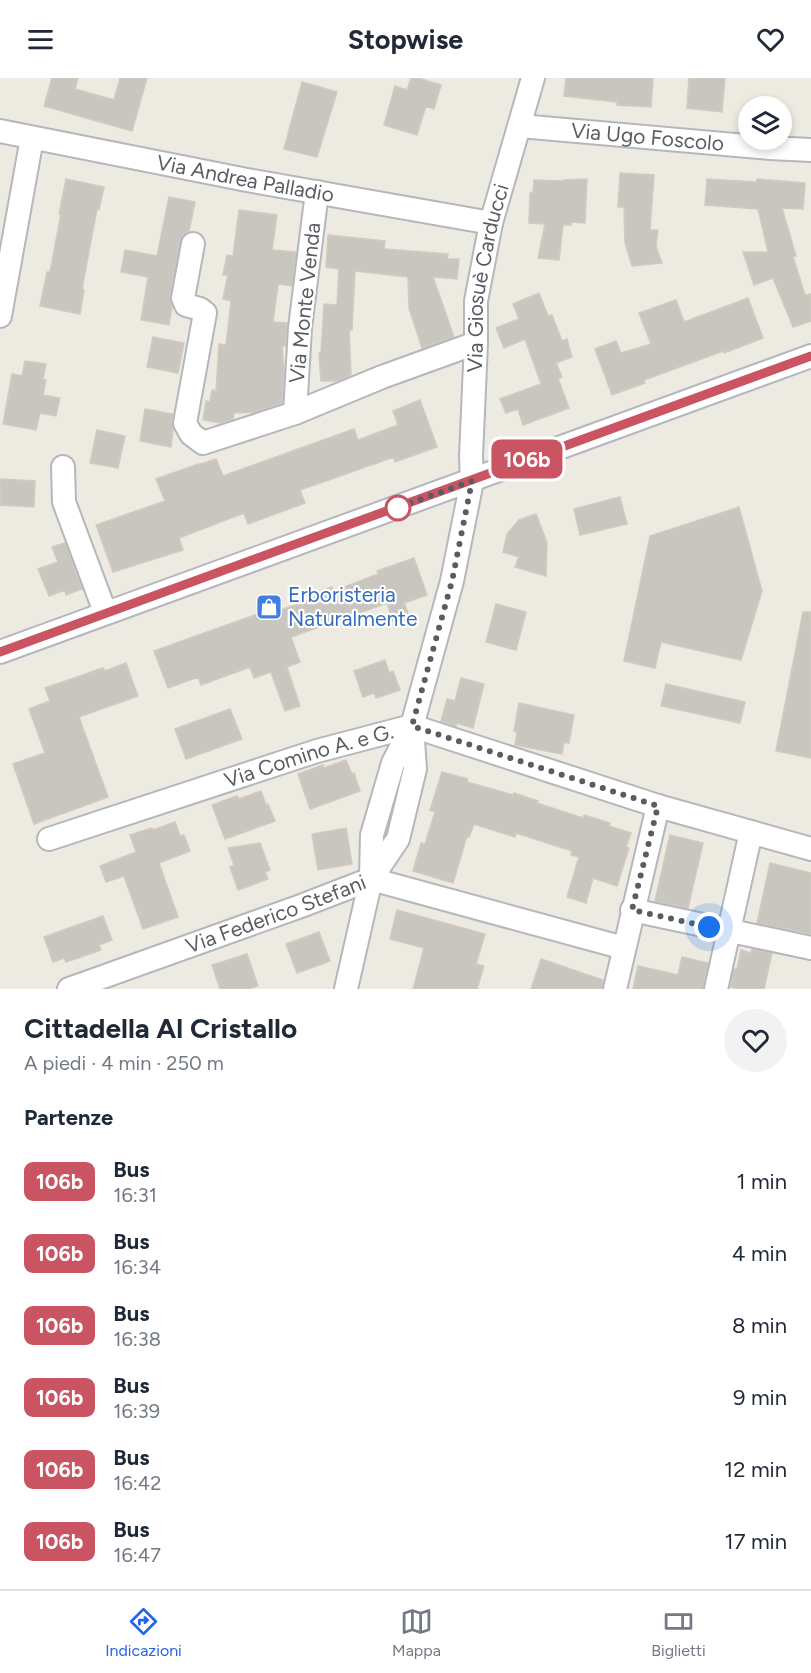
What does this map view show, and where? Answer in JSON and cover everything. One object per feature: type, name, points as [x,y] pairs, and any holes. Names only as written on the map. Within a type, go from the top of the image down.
[{"type":"street","name":"Via Giosuè Carducci","points":[[346,989],[371,879],[372,835],[393,763],[412,726],[452,581],[472,481],[476,301],[491,223],[532,78]]},
{"type":"street","name":"Via Ugo Foscolo","points":[[520,126],[811,150]]},
{"type":"street","name":"Via Andrea Palladio","points":[[0,131],[491,223]]},
{"type":"street","points":[[0,316],[32,138]]},
{"type":"street","name":"Via Monte Venda","points":[[295,413],[300,328],[317,192]]},
{"type":"street","name":"Via Monte Venda","points":[[193,244],[183,298],[186,305],[205,313],[186,423],[191,434],[203,442],[295,413],[382,377],[476,343]]},
{"type":"street","points":[[0,652],[811,356]]},
{"type":"street","points":[[63,467],[64,502],[105,612]]},
{"type":"street","name":"Via Comino A. e G.","points":[[49,839],[317,751],[412,726],[658,806],[811,849]]},
{"type":"street","points":[[615,989],[658,806]]},
{"type":"street","points":[[716,989],[751,832]]},
{"type":"street","name":"Via Federico Stefani","points":[[69,989],[371,879],[624,948]]},
{"type":"street","points":[[632,910],[811,948]]},
{"type":"building","points":[[52,78],[78,78],[75,89],[114,100],[120,78],[147,78],[132,131],[44,106]]},
{"type":"building","points":[[411,78],[441,85],[434,109],[426,106],[417,135],[384,125],[395,86],[407,90]]},
{"type":"building","points":[[566,78],[653,78],[651,107],[617,105],[617,102],[564,96]]},
{"type":"building","points":[[689,78],[725,78],[722,112],[687,108]]},
{"type":"building","points":[[302,82],[337,92],[317,157],[284,149]]},
{"type":"building","points":[[620,173],[654,175],[650,230],[658,230],[656,246],[662,263],[632,266],[625,243],[624,207],[618,207]]},
{"type":"building","points":[[66,179],[104,187],[99,210],[97,209],[82,289],[84,290],[80,314],[40,306],[47,272],[50,272]]},
{"type":"building","points":[[587,179],[585,223],[571,222],[571,225],[563,225],[559,260],[538,258],[545,224],[529,223],[530,193],[533,193],[534,180]]},
{"type":"building","points":[[707,179],[757,182],[757,179],[805,183],[803,209],[782,208],[796,256],[793,257],[805,295],[811,294],[811,321],[793,327],[773,278],[754,285],[743,252],[768,252],[758,209],[705,205]]},
{"type":"building","points":[[169,197],[195,202],[189,231],[183,235],[180,242],[170,296],[172,307],[169,325],[141,320],[148,277],[121,272],[125,250],[157,256]]},
{"type":"building","points":[[239,210],[277,215],[272,250],[296,252],[292,286],[278,284],[273,322],[287,323],[285,346],[282,346],[284,369],[282,403],[256,412],[234,413],[233,419],[221,423],[203,420],[206,401],[210,402],[212,390],[216,391],[219,344],[226,345],[231,301],[223,299],[228,275],[223,275],[227,255],[233,256]]},
{"type":"building","points":[[328,235],[385,241],[384,249],[448,254],[447,259],[459,259],[457,279],[433,277],[454,337],[422,348],[409,308],[408,277],[355,271],[352,330],[349,330],[351,375],[338,381],[321,381],[319,353],[321,353],[324,304],[337,305],[339,269],[326,267]]},
{"type":"building","points":[[539,293],[548,316],[552,315],[562,341],[567,339],[572,357],[556,363],[562,377],[558,378],[569,408],[523,425],[518,409],[506,413],[500,399],[541,384],[525,339],[504,348],[496,328],[519,319],[513,304]]},
{"type":"building","points":[[748,298],[763,338],[644,380],[645,383],[612,395],[595,349],[616,341],[621,353],[651,344],[639,313],[676,300],[684,322]]},
{"type":"building","points":[[153,337],[184,343],[178,373],[147,367]]},
{"type":"building","points":[[25,361],[46,364],[43,395],[60,398],[56,416],[40,413],[36,430],[3,424],[12,374],[22,376]]},
{"type":"building","points":[[420,400],[437,447],[395,462],[394,457],[300,490],[305,503],[248,524],[244,513],[179,538],[183,550],[113,572],[96,525],[165,501],[156,479],[216,459],[223,476],[354,429],[358,440],[398,425],[393,411]]},
{"type":"building","points":[[145,409],[173,414],[171,447],[140,441]]},
{"type":"building","points":[[97,430],[125,436],[118,468],[90,463]]},
{"type":"building","points":[[0,479],[35,481],[34,507],[0,505]]},
{"type":"building","points":[[620,497],[627,524],[580,535],[574,509]]},
{"type":"building","points":[[739,507],[762,591],[741,660],[661,642],[655,668],[624,661],[650,536]]},
{"type":"building","points":[[536,514],[547,543],[546,576],[515,567],[519,557],[503,552],[507,534],[519,520]]},
{"type":"building","points":[[65,543],[82,589],[66,595],[65,590],[49,596],[38,569],[58,562],[52,547]]},
{"type":"building","points":[[414,558],[427,595],[404,603],[411,620],[395,627],[387,603],[291,637],[300,662],[287,667],[300,706],[285,711],[271,672],[254,678],[250,667],[201,685],[198,677],[168,688],[154,651],[280,606],[281,610],[317,597],[315,593],[332,587],[334,591],[378,574],[377,571]]},
{"type":"building","points":[[496,604],[526,612],[516,650],[486,642]]},
{"type":"building","points":[[803,612],[811,612],[811,758],[776,751]]},
{"type":"building","points":[[385,660],[389,673],[393,671],[400,690],[376,698],[374,693],[363,697],[354,671]]},
{"type":"building","points":[[126,663],[138,696],[79,717],[108,797],[34,824],[13,764],[45,753],[29,709],[50,701],[45,688],[103,668],[105,671]]},
{"type":"building","points":[[461,678],[484,684],[473,728],[441,721],[447,699],[455,701]]},
{"type":"building","points":[[666,684],[745,702],[740,723],[661,706]]},
{"type":"building","points":[[519,703],[574,715],[569,743],[564,742],[562,754],[515,745],[517,732],[514,731]]},
{"type":"building","points":[[230,709],[242,739],[186,759],[175,729]]},
{"type":"building","points":[[346,760],[352,774],[354,773],[360,791],[310,809],[298,774]]},
{"type":"building","points":[[442,772],[468,779],[467,782],[513,795],[514,793],[583,818],[584,815],[610,823],[609,826],[631,833],[626,847],[629,848],[617,886],[593,878],[586,903],[567,897],[579,857],[571,855],[572,851],[516,833],[515,837],[474,824],[469,837],[467,836],[453,883],[413,871],[421,843],[425,844],[435,812],[430,810]]},
{"type":"building","points":[[261,791],[275,821],[225,839],[212,805]]},
{"type":"building","points":[[175,822],[180,836],[184,835],[190,851],[159,863],[178,917],[143,929],[124,876],[106,882],[100,866],[136,852],[130,835]]},
{"type":"building","points":[[346,828],[352,864],[318,870],[312,834]]},
{"type":"building","points":[[670,835],[703,843],[688,908],[655,901]]},
{"type":"building","points":[[260,843],[270,870],[265,872],[268,879],[238,890],[230,867],[234,865],[228,848]]},
{"type":"building","points":[[770,863],[811,873],[811,934],[757,923]]},
{"type":"building","points":[[397,910],[485,934],[476,964],[484,966],[477,989],[413,989],[424,948],[390,939]]},
{"type":"building","points":[[103,916],[112,940],[99,945],[101,950],[66,962],[64,958],[53,962],[44,937]]},
{"type":"building","points":[[319,932],[330,961],[297,973],[286,944]]},
{"type":"building","points":[[752,949],[772,953],[764,989],[730,987],[741,950],[751,953]]},
{"type":"building","points":[[247,954],[258,986],[248,989],[220,989],[212,965]]},
{"type":"building","points":[[682,957],[708,963],[703,989],[633,989],[638,966],[678,975]]},
{"type":"building","points":[[541,959],[603,980],[602,989],[531,989]]},
{"type":"bus line","name":"106b","points":[[0,652],[811,356]]},
{"type":"place","name":"Erboristeria Naturalmente","points":[[269,607]]},
{"type":"route","points":[[398,508],[394,509],[472,481],[452,581],[412,726],[658,806],[632,910],[709,927]]}]
